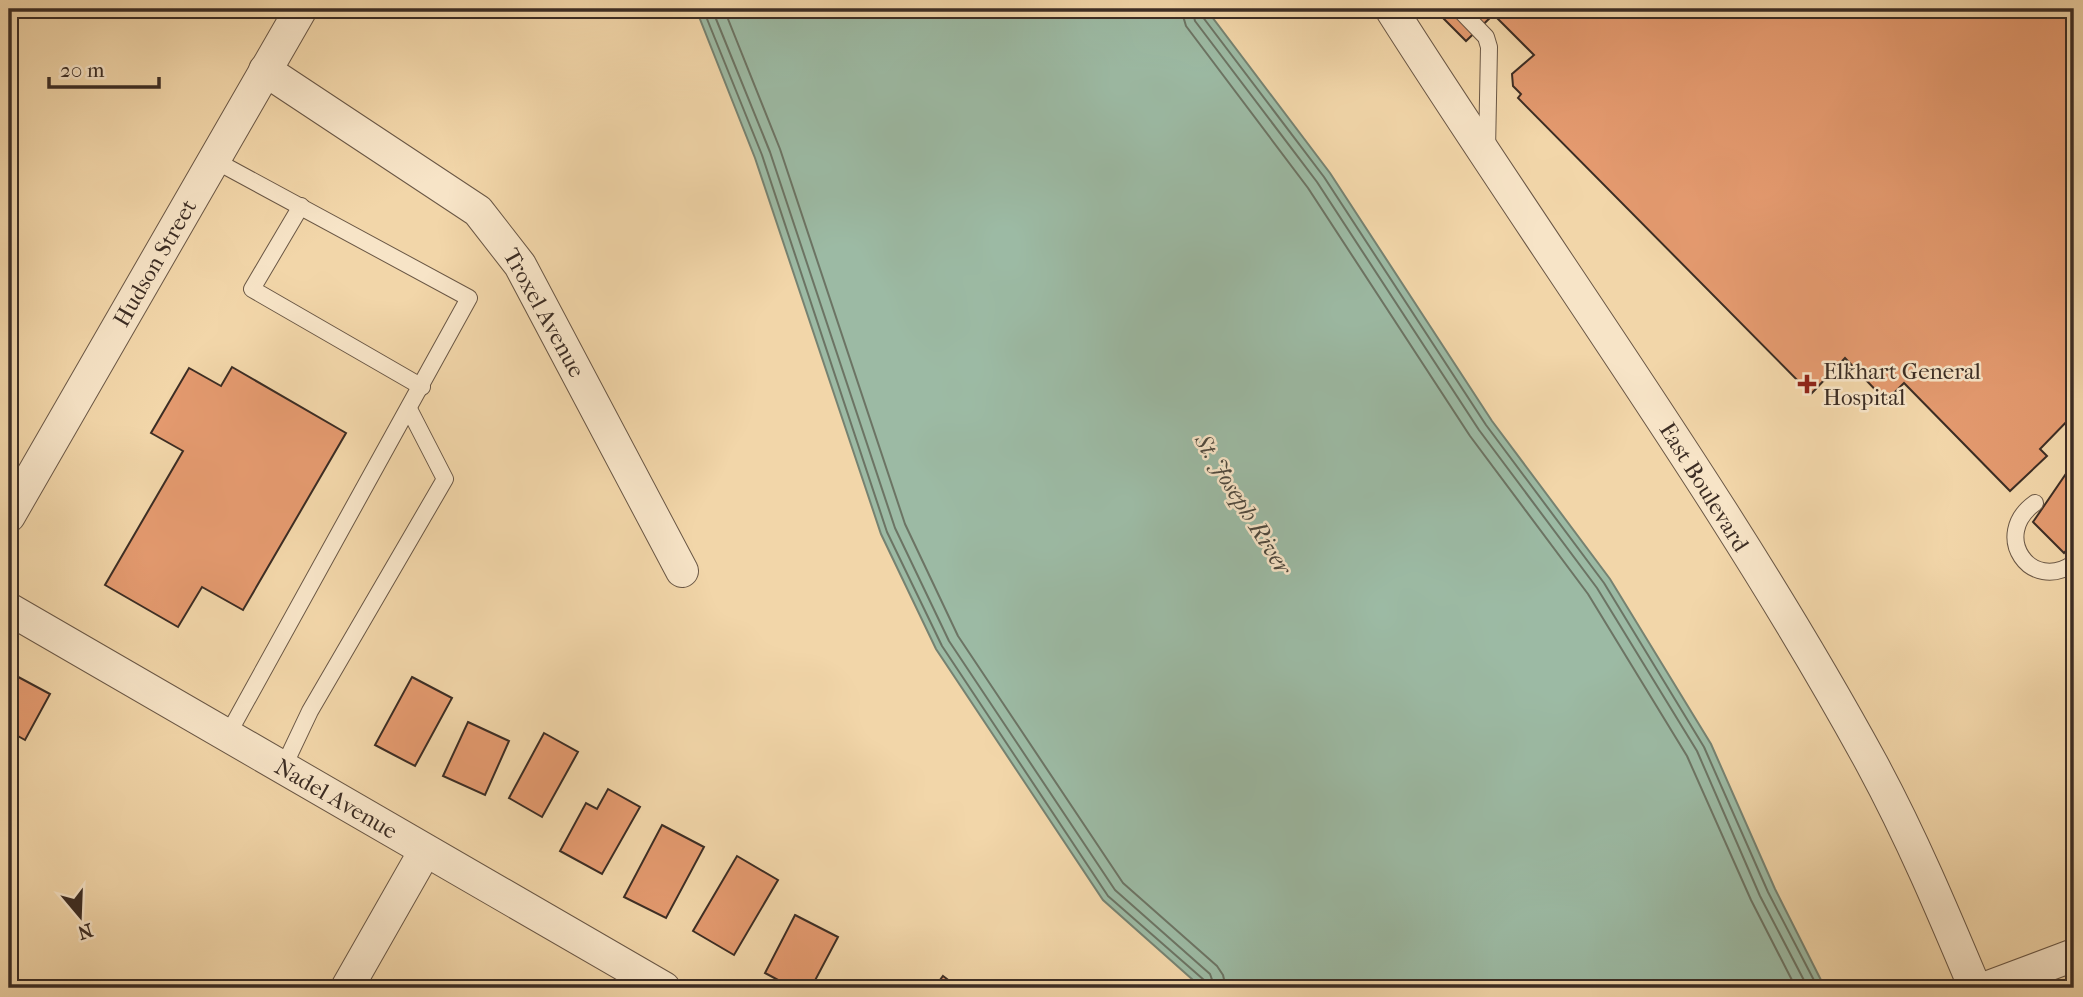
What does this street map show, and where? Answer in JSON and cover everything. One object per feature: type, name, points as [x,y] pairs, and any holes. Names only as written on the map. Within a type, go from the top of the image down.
[{"type":"street","name":"Hudson Street","points":[[9,516],[301,9]]},
{"type":"street","name":"East Boulevard","points":[[1391,9],[1720,510],[1871,763],[1938,899],[1975,988]]},
{"type":"street","name":"Troxel Avenue","points":[[265,70],[478,211],[502,237],[520,265],[682,571]]},
{"type":"street","name":"Nadel Avenue","points":[[9,609],[664,988]]},
{"type":"street","points":[[347,988],[425,851]]},
{"type":"street","points":[[1986,988],[2074,955]]},
{"type":"lane","points":[[1459,9],[1486,37],[1489,47],[1487,156]]},
{"type":"lane","points":[[214,160],[470,298],[410,411],[227,736]]},
{"type":"lane","points":[[301,206],[252,289],[422,387]]},
{"type":"lane","points":[[283,768],[310,711],[445,479],[410,411]]},
{"type":"lane","points":[[2035,503],[2017,520],[2014,533],[2021,557],[2029,565],[2051,573],[2074,564]]},
{"type":"water","name":"St. Joseph River","points":[[696,9],[1206,9],[1330,173],[1492,421],[1610,579],[1711,744],[1775,889],[1825,988],[1202,988],[1103,900],[936,649],[881,534],[755,158]]},
{"type":"building","points":[[1434,9],[1488,9],[1494,14],[1466,41]]},
{"type":"building","points":[[1488,9],[2074,9],[2074,414],[2040,449],[2047,456],[2010,491],[1904,383],[1886,401],[1845,358],[1811,394],[1518,98],[1521,94],[1513,86],[1512,74],[1534,55]]},
{"type":"building","points":[[232,367],[346,433],[243,610],[202,587],[178,627],[105,585],[183,451],[151,433],[189,368],[221,386]]},
{"type":"building","points":[[2074,462],[2074,542],[2064,553],[2033,522]]},
{"type":"building","points":[[9,672],[50,694],[25,740],[9,731]]},
{"type":"building","points":[[412,677],[452,698],[415,766],[375,745]]},
{"type":"building","points":[[468,722],[509,741],[485,795],[443,776]]},
{"type":"building","points":[[544,733],[578,752],[542,817],[509,798]]},
{"type":"building","points":[[9,749],[16,753],[9,767]]},
{"type":"building","points":[[608,789],[640,807],[602,874],[560,851],[586,803],[597,809]]},
{"type":"building","points":[[662,825],[704,847],[666,918],[624,897]]},
{"type":"building","points":[[737,856],[778,880],[734,955],[693,931]]},
{"type":"building","points":[[795,915],[838,937],[811,988],[793,988],[765,973]]},
{"type":"building","points":[[943,976],[959,988],[934,988]]},
{"type":"place","name":"Elkhart General Hospital","points":[[1807,384]]}]
